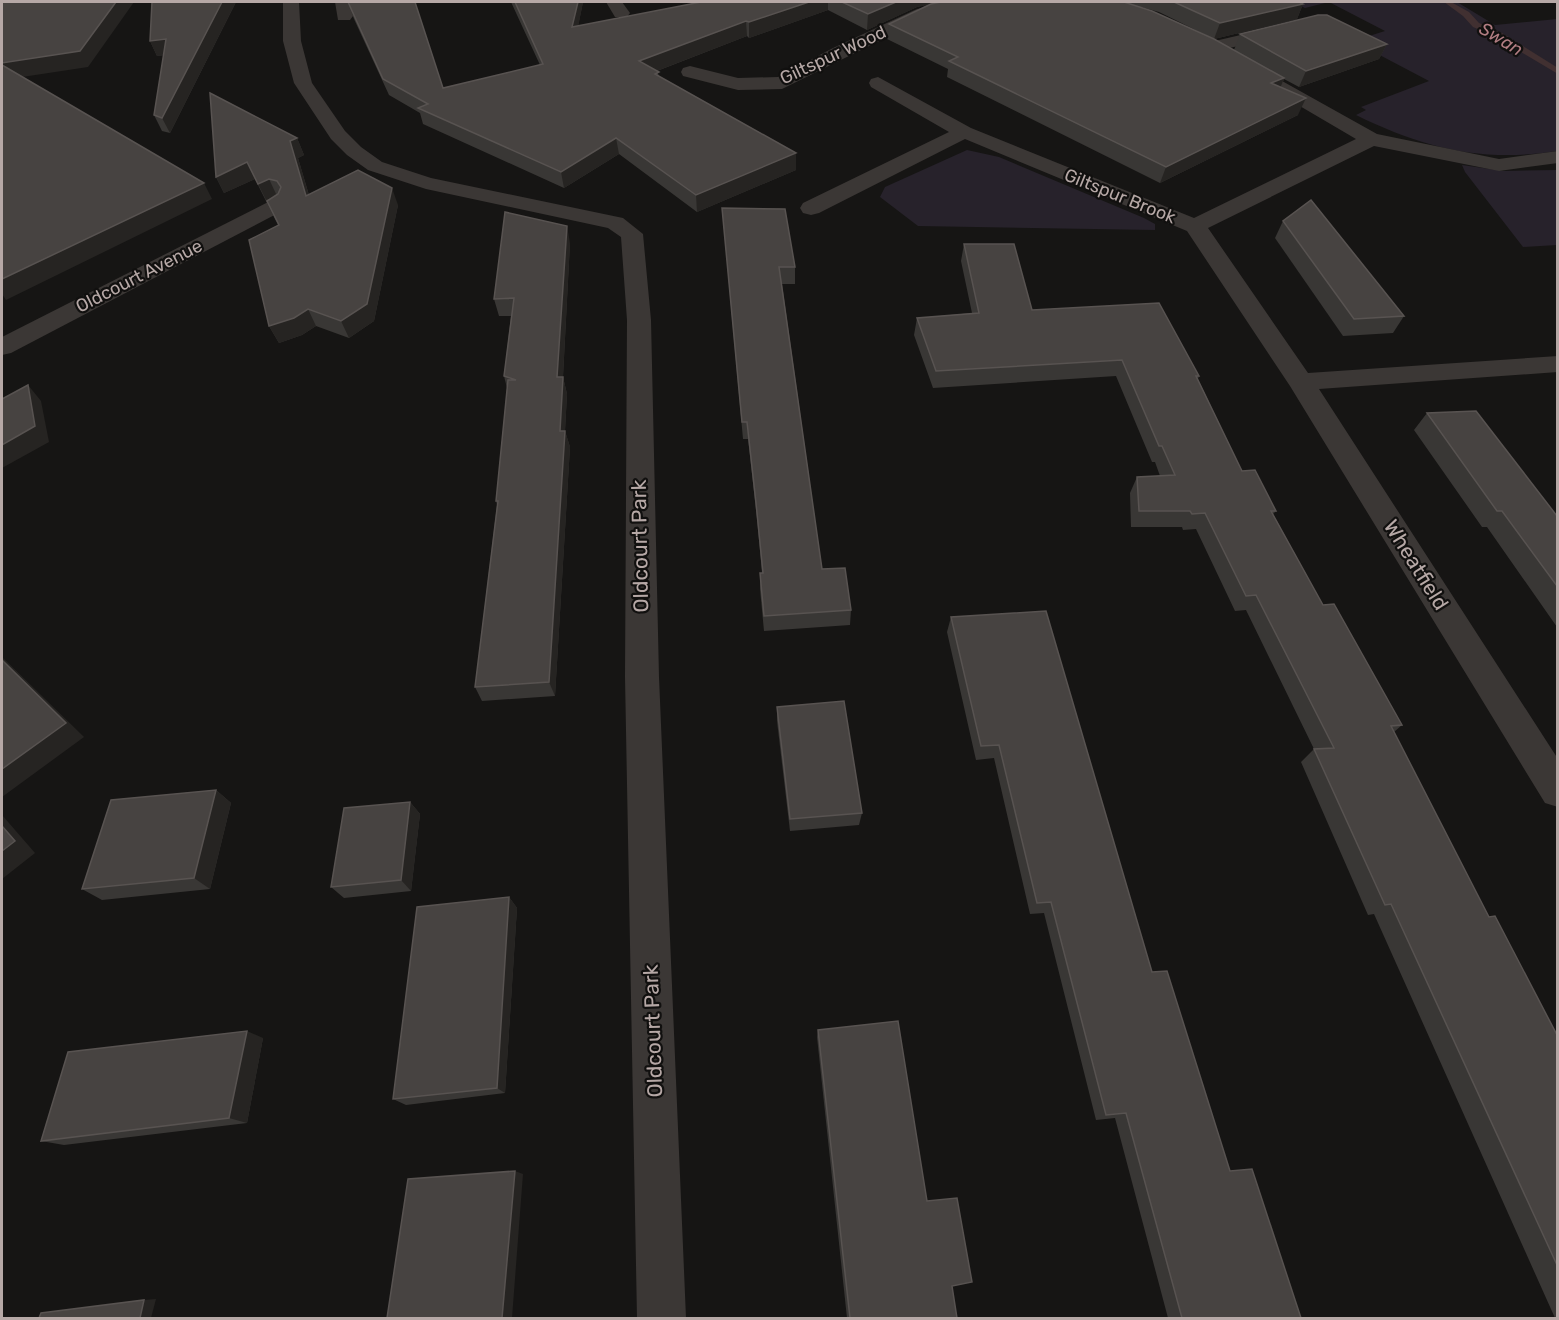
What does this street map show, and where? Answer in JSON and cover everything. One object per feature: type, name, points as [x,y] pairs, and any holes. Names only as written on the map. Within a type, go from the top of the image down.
[{"type":"street","name":"Oldcourt Park","points":[[291,2],[292,41],[303,82],[338,135],[354,151],[375,166],[426,183],[615,223],[632,234],[639,320],[642,677],[662,1318]]},
{"type":"street","name":"Giltspur Wood","points":[[690,72],[738,84],[782,83],[839,52],[923,13],[974,2]]},
{"type":"street","points":[[1212,47],[1300,26]]},
{"type":"street","points":[[1192,38],[1232,59]]},
{"type":"street","points":[[1251,70],[1371,139],[1499,165],[1557,157]]},
{"type":"street","name":"Giltspur Brook","points":[[878,82],[964,132],[1195,226],[1371,139]]},
{"type":"street","points":[[811,208],[964,132]]},
{"type":"street","name":"Oldcourt Avenue","points":[[2,347],[276,205]]},
{"type":"street","name":"Wheatfield","points":[[1195,226],[1544,747],[1557,790]]},
{"type":"street","points":[[1301,382],[1557,364]]},
{"type":"shaded area","points":[[1293,2],[1329,2],[1305,8]]},
{"type":"shaded area","points":[[1329,2],[1457,2],[1495,25],[1557,19],[1557,151],[1503,155],[1454,150],[1405,136],[1356,115],[1366,110],[1361,107],[1429,81],[1353,41],[1385,31]]},
{"type":"shaded area","points":[[967,150],[999,157],[1144,218],[1155,224],[1155,230],[918,226],[880,197],[885,187]]},
{"type":"shaded area","points":[[1462,165],[1504,171],[1557,170],[1557,245],[1523,247]]},
{"type":"building","points":[[2,2],[116,2],[80,51],[2,63]]},
{"type":"building","points":[[152,2],[222,2],[162,118],[154,115],[166,39],[150,41]]},
{"type":"building","points":[[348,2],[415,2],[443,88],[543,64],[515,2],[578,2],[572,27],[701,2],[809,2],[749,22],[746,21],[639,61],[659,72],[655,74],[796,153],[696,195],[616,138],[561,172],[418,108],[428,104],[383,79]]},
{"type":"building","points":[[842,2],[896,2],[868,14]]},
{"type":"building","points":[[941,2],[1124,2],[1152,11],[1214,39],[1284,78],[1271,83],[1306,98],[1166,167],[949,61],[958,57],[889,24],[931,4]]},
{"type":"building","points":[[1174,2],[1299,2],[1303,4],[1220,23]]},
{"type":"building","points":[[1318,15],[1327,15],[1387,44],[1306,71],[1240,34]]},
{"type":"building","points":[[2,65],[204,183],[2,279]]},
{"type":"building","points":[[210,93],[297,138],[290,141],[306,196],[358,170],[392,188],[367,304],[341,321],[308,309],[294,318],[269,326],[249,240],[279,225],[267,201],[278,194],[281,187],[277,181],[269,179],[258,184],[247,162],[216,177]]},
{"type":"building","points":[[1311,200],[1404,316],[1354,319],[1283,221]]},
{"type":"building","points":[[722,208],[785,209],[795,267],[779,267],[822,569],[845,568],[851,610],[764,616],[760,573],[763,573],[756,503],[747,422],[742,422]]},
{"type":"building","points":[[505,212],[567,226],[557,377],[563,377],[560,431],[565,431],[549,682],[475,687],[498,501],[496,501],[508,380],[516,380],[504,376],[514,298],[494,299]]},
{"type":"building","points":[[964,244],[1014,244],[1032,310],[1159,303],[1199,376],[1196,376],[1242,471],[1255,470],[1276,511],[1271,511],[1323,605],[1334,604],[1402,725],[1391,726],[1489,917],[1495,916],[1557,1035],[1557,1265],[1391,904],[1385,905],[1314,749],[1334,748],[1256,595],[1246,596],[1205,513],[1139,511],[1137,477],[1175,475],[1162,446],[1159,446],[1122,360],[936,371],[917,318],[979,313]]},
{"type":"building","points":[[28,385],[35,426],[2,445],[2,399]]},
{"type":"building","points":[[1476,411],[1557,516],[1557,586],[1502,511],[1497,511],[1427,413]]},
{"type":"building","points":[[1046,611],[1152,972],[1167,971],[1230,1171],[1252,1169],[1301,1318],[1182,1318],[1126,1113],[1106,1115],[1051,902],[1037,903],[999,745],[981,746],[951,617]]},
{"type":"building","points":[[2,660],[66,723],[2,769]]},
{"type":"building","points":[[844,701],[862,813],[790,819],[777,707]]},
{"type":"building","points":[[216,790],[194,878],[82,889],[111,800]]},
{"type":"building","points":[[410,802],[401,880],[331,887],[344,808]]},
{"type":"building","points":[[2,826],[15,841],[2,851]]},
{"type":"building","points":[[509,897],[497,1088],[393,1099],[417,907]]},
{"type":"building","points":[[898,1021],[927,1201],[957,1198],[972,1282],[952,1286],[957,1318],[850,1318],[818,1030]]},
{"type":"building","points":[[247,1031],[229,1118],[41,1141],[68,1052]]},
{"type":"building","points":[[515,1171],[502,1318],[387,1318],[408,1179]]},
{"type":"building","points":[[144,1300],[140,1318],[39,1318],[41,1313]]},
{"type":"waterway","name":"Swan","points":[[1447,2],[1466,14],[1476,25],[1499,35],[1558,72]]}]
